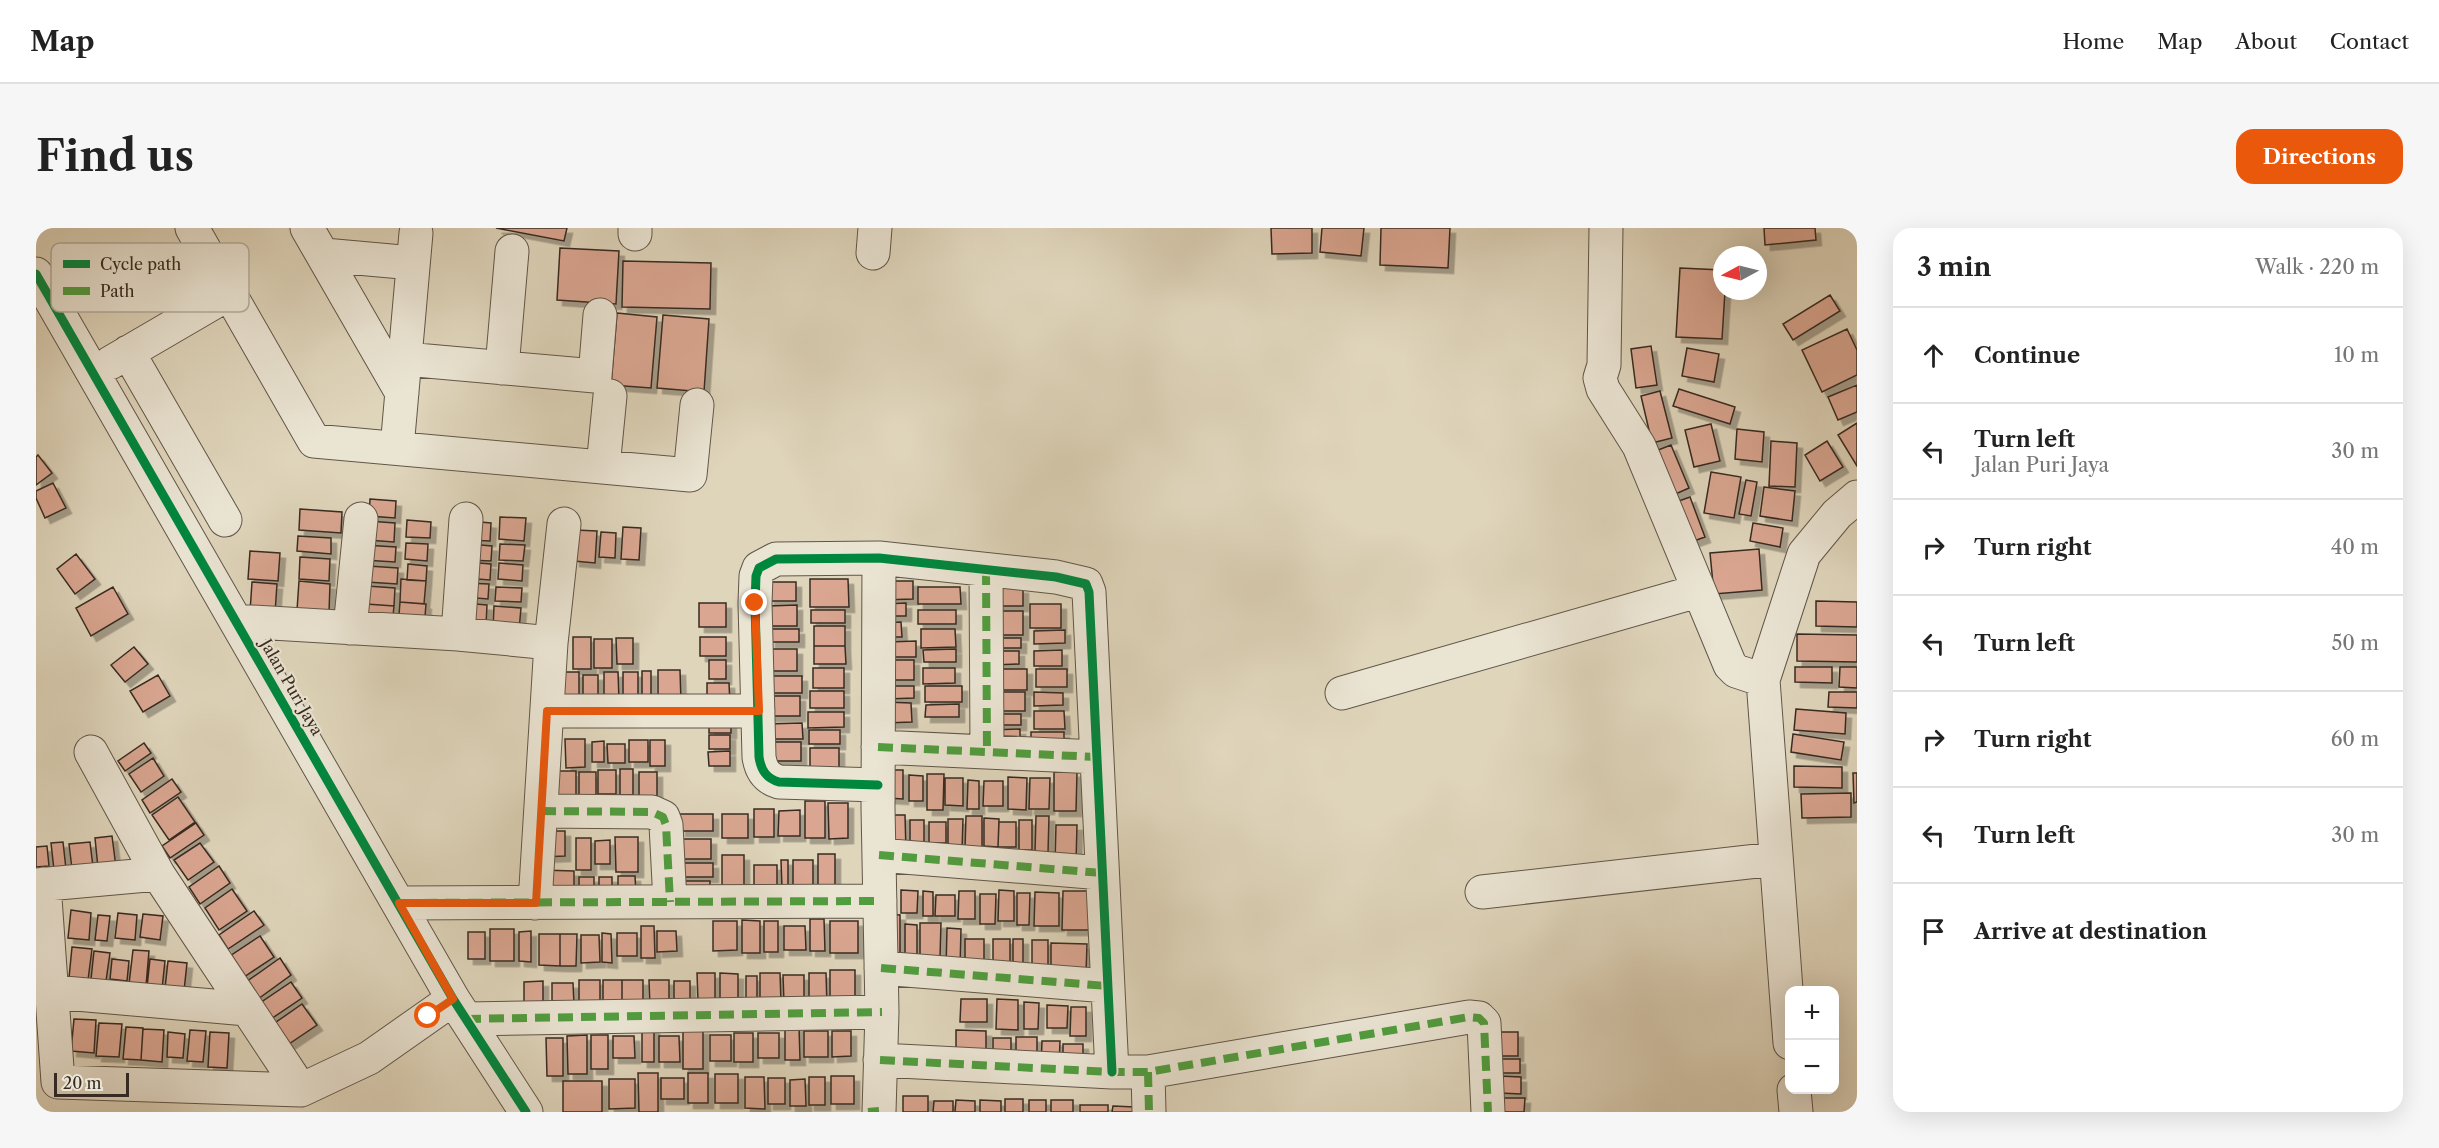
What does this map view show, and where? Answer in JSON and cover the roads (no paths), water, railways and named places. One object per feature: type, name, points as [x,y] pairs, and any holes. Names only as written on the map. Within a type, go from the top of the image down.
[{"type":"street","points":[[192,228],[201,243]]},
{"type":"street","points":[[1606,228],[1604,365],[1600,378],[1602,389],[1639,446],[1730,665],[1736,671],[1763,680]]},
{"type":"street","points":[[316,242],[415,248],[397,448]]},
{"type":"street","points":[[316,242],[402,393]]},
{"type":"street","points":[[502,368],[512,251]]},
{"type":"street","name":"Jalan Puri Jaya","points":[[36,274],[51,300]]},
{"type":"street","name":"Jalan Puri Jaya","points":[[58,312],[399,903],[449,1011],[526,1112]]},
{"type":"street","points":[[93,373],[197,312]]},
{"type":"street","points":[[241,312],[314,441],[690,475],[697,405]]},
{"type":"street","points":[[405,359],[595,376],[600,315]]},
{"type":"street","points":[[128,352],[225,520]]},
{"type":"street","points":[[603,467],[610,396]]},
{"type":"street","points":[[1790,1040],[1763,680],[1804,554],[1837,514],[1857,497]]},
{"type":"street","points":[[350,628],[362,519]]},
{"type":"street","points":[[458,634],[466,519]]},
{"type":"street","points":[[536,903],[551,643],[564,524]]},
{"type":"street","points":[[868,1112],[879,1112],[882,1012],[878,785],[879,558]]},
{"type":"street","points":[[878,785],[779,782],[773,780],[761,768],[755,586],[759,568],[776,559],[879,558],[1056,577],[1082,582],[1088,587],[1112,1072]]},
{"type":"street","points":[[986,570],[987,752]]},
{"type":"street","points":[[1342,693],[1698,591]]},
{"type":"street","points":[[236,621],[458,634],[551,643]]},
{"type":"street","points":[[547,711],[759,711]]},
{"type":"street","points":[[878,747],[1097,757]]},
{"type":"street","points":[[91,752],[158,874],[301,1090]]},
{"type":"street","points":[[541,811],[652,812],[663,817],[666,825],[670,902]]},
{"type":"street","points":[[879,855],[1102,873]]},
{"type":"street","points":[[1482,892],[1775,859]]},
{"type":"street","points":[[158,874],[40,885],[53,992],[58,1082],[301,1090],[369,1058],[449,1011],[882,1012]]},
{"type":"street","points":[[399,903],[880,901]]},
{"type":"street","points":[[881,968],[1107,986]]},
{"type":"street","points":[[53,992],[247,1009]]},
{"type":"street","points":[[880,1060],[1148,1072],[1469,1017],[1479,1018],[1484,1023],[1488,1112]]},
{"type":"street","points":[[1148,1072],[1149,1112]]},
{"type":"street","points":[[1794,1094],[1796,1112]]}]
